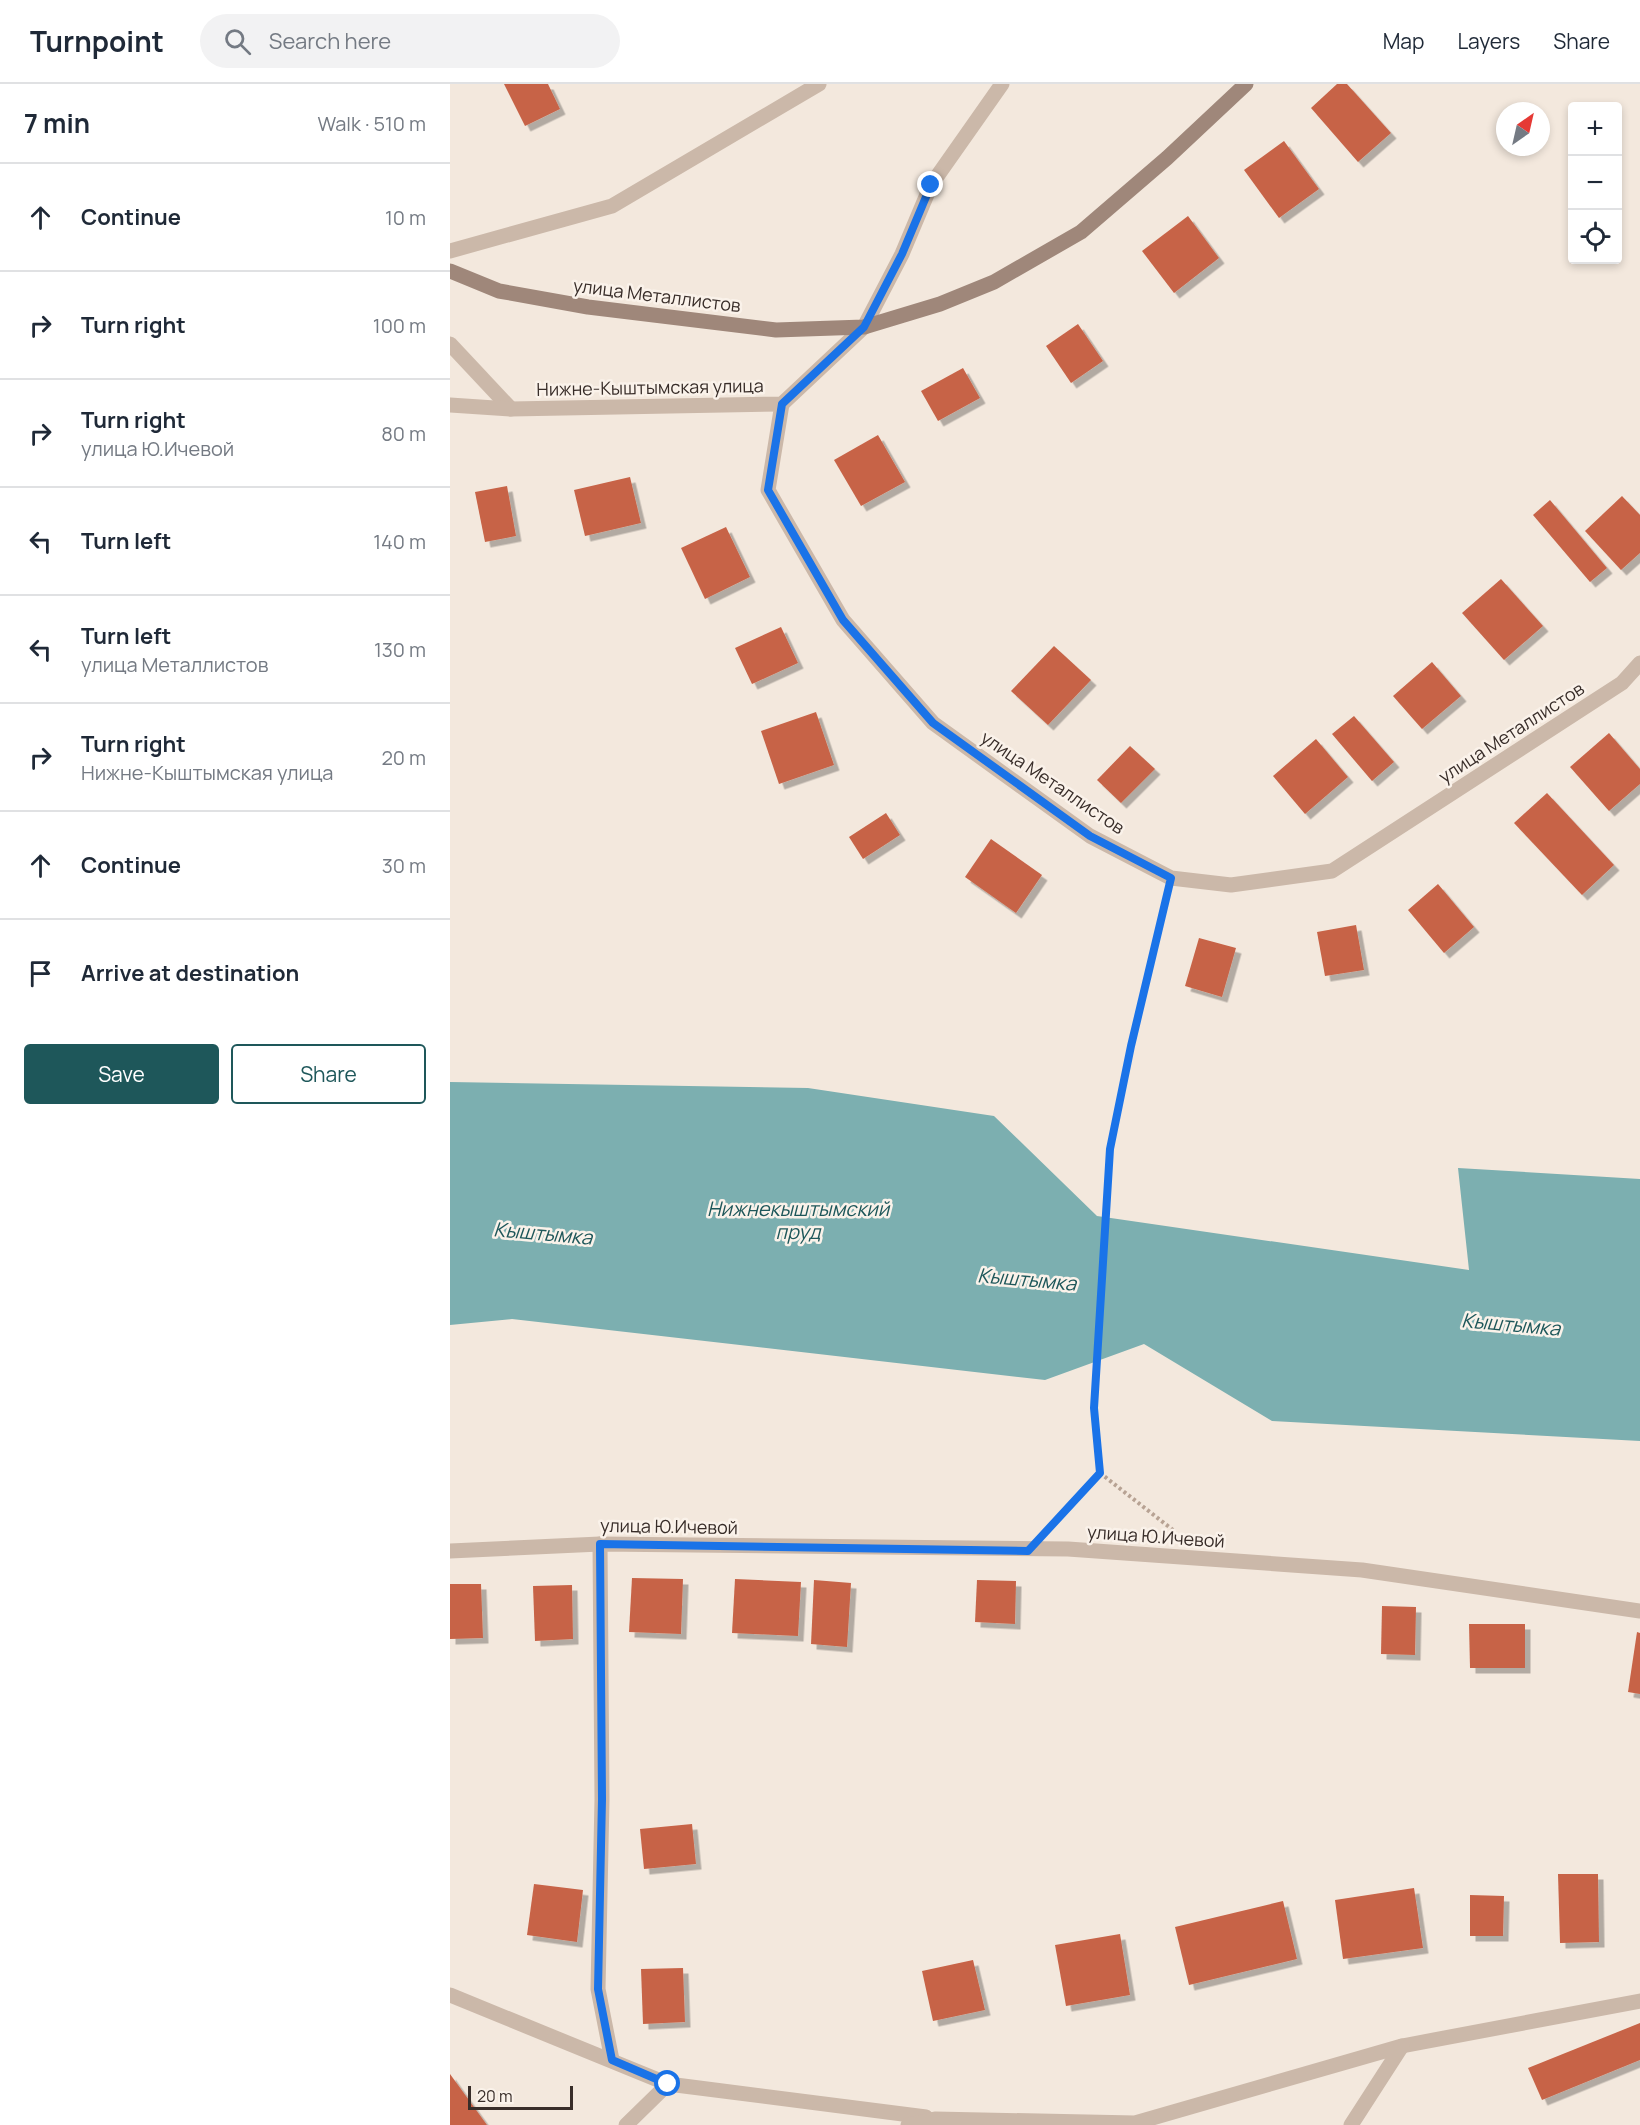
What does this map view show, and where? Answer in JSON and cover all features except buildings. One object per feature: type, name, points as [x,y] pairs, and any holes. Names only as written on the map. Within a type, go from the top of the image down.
[{"type":"main road","name":"Нижне-Кыштымская улица","points":[[864,327],[940,304],[994,282],[1081,232],[1167,158],[1246,84]]},
{"type":"main road","name":"улица Металлистов","points":[[450,271],[499,291],[588,307],[776,330],[864,327]]},
{"type":"street","points":[[450,251],[612,206],[819,84]]},
{"type":"street","points":[[864,327],[902,254],[931,185],[1002,84]]},
{"type":"street","name":"Нижне-Кыштымская улица","points":[[450,405],[511,409],[782,404],[864,327]]},
{"type":"street","points":[[450,344],[511,409]]},
{"type":"street","name":"улица Металлистов","points":[[782,404],[768,490],[843,620],[933,723],[1090,836],[1171,878],[1231,885],[1332,871],[1622,683],[1640,663]]},
{"type":"street","points":[[600,1544],[602,1799],[598,1989],[612,2060]]},
{"type":"street","name":"улица Ю.Ичевой","points":[[450,1551],[600,1544],[1028,1551],[1068,1549],[1362,1570],[1640,1611]]},
{"type":"street","points":[[450,1995],[668,2084],[935,2119],[961,2125]]},
{"type":"street","points":[[908,2125],[935,2119],[1135,2123],[1402,2046],[1640,2001]]},
{"type":"street","points":[[1351,2125],[1402,2046]]},
{"type":"street","points":[[626,2125],[668,2084]]},
{"type":"path","points":[[1171,878],[1131,1046],[1110,1149],[1094,1408],[1100,1473],[1209,1559]]},
{"type":"path","points":[[1028,1551],[1100,1473]]},
{"type":"water","name":"Нижнекыштымский пруд","points":[[450,1082],[808,1088],[994,1116],[1097,1216],[1469,1270],[1458,1168],[1640,1179],[1640,1441],[1272,1421],[1144,1344],[1045,1380],[512,1319],[450,1325]]},
{"type":"route","points":[[668,2084],[612,2060],[598,1989],[602,1799],[600,1544],[1028,1551],[1100,1473],[1094,1408],[1110,1149],[1131,1046],[1171,878],[1090,836],[933,723],[843,620],[768,490],[782,404],[864,327],[902,254],[931,185]]},
{"type":"water label","name":"Кыштымка","points":[[543,1233]]},
{"type":"water label","name":"Кыштымка","points":[[1027,1279]]},
{"type":"water label","name":"Кыштымка","points":[[1511,1324]]}]
